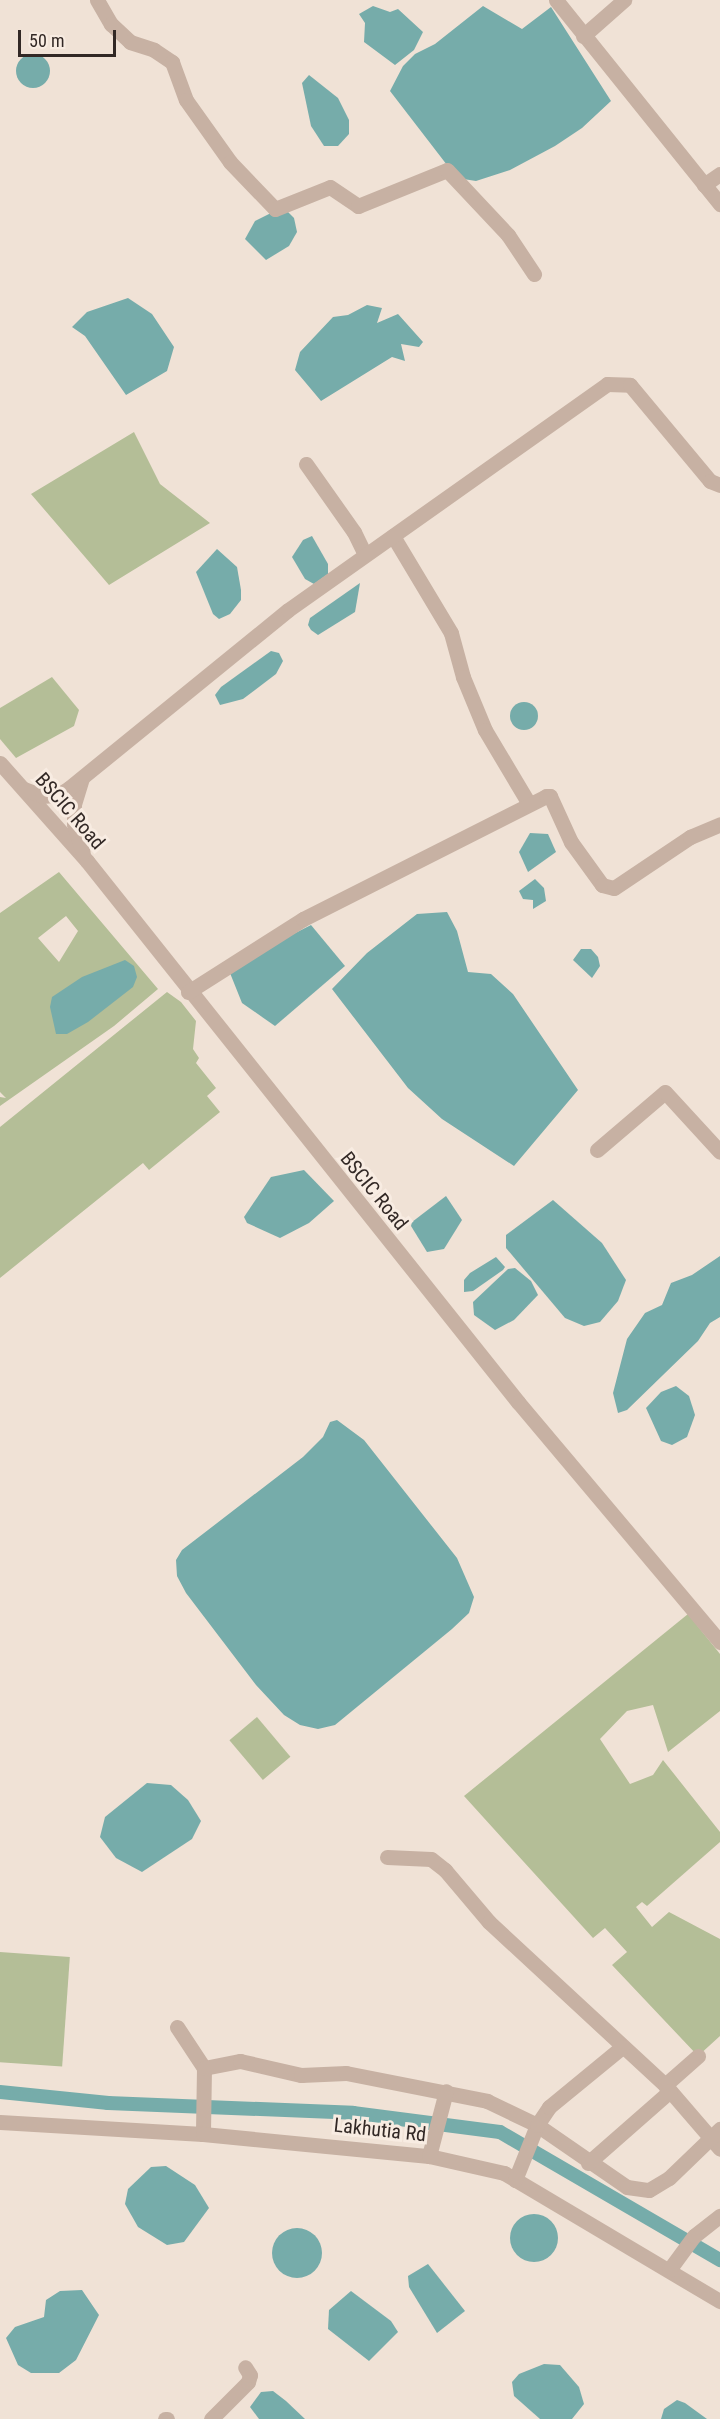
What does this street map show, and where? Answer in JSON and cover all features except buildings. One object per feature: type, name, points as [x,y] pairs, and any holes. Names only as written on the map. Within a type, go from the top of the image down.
[{"type":"street","points":[[97,0],[111,24],[130,42],[154,50],[172,62],[186,100],[230,162],[275,209],[330,187],[358,206],[447,170],[508,235],[534,274]]},
{"type":"street","points":[[556,0],[720,204]]},
{"type":"street","points":[[583,36],[624,0]]},
{"type":"street","points":[[704,185],[720,174]]},
{"type":"street","points":[[21,788],[42,796],[58,795],[288,610],[607,384],[630,385],[710,481],[720,485]]},
{"type":"street","points":[[306,464],[354,532],[365,555]]},
{"type":"street","points":[[393,536],[450,633],[485,730],[528,802]]},
{"type":"street","name":"BSCIC Road","points":[[0,763],[87,861],[188,992],[518,1402],[720,1642]]},
{"type":"street","points":[[82,778],[74,805],[74,824],[87,861]]},
{"type":"street","points":[[188,992],[303,919],[476,833],[528,802],[550,796],[571,842],[602,885],[614,888],[690,837],[720,824]]},
{"type":"street","points":[[597,1150],[665,1092],[720,1152]]},
{"type":"street","points":[[204,2068],[240,2061],[301,2075],[346,2073],[446,2091],[487,2101],[537,2125],[588,2163],[627,2187],[649,2190],[669,2178],[717,2139],[668,2088],[622,2048],[489,1922],[431,1859],[387,1857]]},
{"type":"street","points":[[177,2027],[204,2068],[203,2134]]},
{"type":"street","points":[[515,2180],[537,2125],[549,2107],[622,2048]]},
{"type":"street","points":[[588,2163],[668,2088],[698,2056]]},
{"type":"street","points":[[429,2156],[446,2091]]},
{"type":"street","name":"Lakhutia Rd","points":[[0,2121],[203,2134],[429,2156],[504,2173],[720,2301]]},
{"type":"street","points":[[669,2270],[694,2236],[720,2216]]},
{"type":"street","points":[[211,2419],[248,2382],[250,2375],[245,2367]]},
{"type":"green space","points":[[134,432],[160,484],[210,523],[109,585],[31,494]]},
{"type":"green space","points":[[52,677],[79,710],[74,726],[16,758],[0,739],[0,708]]},
{"type":"green space","points":[[59,872],[158,989],[114,1026],[0,1106],[0,1097],[6,1098],[0,1092],[0,913]],"holes":[[[66,916],[78,931],[59,962],[38,938]]]},
{"type":"green space","points":[[167,992],[181,1002],[196,1021],[193,1049],[199,1058],[196,1063],[216,1088],[207,1096],[220,1112],[149,1170],[143,1163],[0,1278],[0,1127]]},
{"type":"green space","points":[[688,1614],[720,1654],[720,1711],[668,1752],[653,1705],[627,1711],[600,1739],[630,1784],[653,1775],[663,1760],[720,1832],[720,1842],[647,1906],[642,1902],[636,1907],[652,1927],[669,1912],[720,1939],[720,2036],[698,2056],[612,1965],[627,1952],[605,1928],[593,1938],[464,1796]]},
{"type":"green space","points":[[257,1717],[290,1757],[263,1780],[229,1740]]},
{"type":"green space","points":[[0,1952],[70,1957],[62,2067],[0,2062]]},
{"type":"water","points":[[373,6],[390,12],[398,9],[423,32],[414,50],[395,65],[364,42],[365,23],[359,14]]},
{"type":"water","points":[[483,6],[522,29],[551,7],[611,101],[582,128],[555,146],[510,170],[476,181],[457,178],[390,91],[403,66],[415,54],[435,44]]},
{"type":"water","points":[[33,54],[45,59],[50,71],[45,83],[33,88],[21,83],[16,71],[21,59]]},
{"type":"water","points":[[309,75],[338,98],[349,120],[349,134],[338,146],[324,146],[311,126],[302,83]]},
{"type":"water","points":[[273,212],[288,212],[294,218],[297,232],[289,246],[266,260],[245,239],[255,221]]},
{"type":"water","points":[[128,298],[152,314],[174,347],[167,371],[126,395],[85,336],[72,327],[87,312]]},
{"type":"water","points":[[367,305],[382,308],[377,323],[398,314],[423,342],[419,347],[401,344],[405,361],[392,357],[321,401],[295,370],[300,352],[333,317],[348,315]]},
{"type":"water","points":[[312,536],[328,564],[328,574],[314,584],[305,579],[292,557],[303,540]]},
{"type":"water","points":[[217,549],[237,567],[241,590],[241,600],[230,614],[219,619],[213,614],[196,572]]},
{"type":"water","points":[[360,583],[355,612],[318,635],[311,630],[308,625],[310,618]]},
{"type":"water","points":[[271,651],[279,653],[283,661],[276,674],[243,699],[220,705],[215,695],[221,687]]},
{"type":"water","points":[[524,702],[534,706],[538,716],[534,726],[524,730],[514,726],[510,716],[514,706]]},
{"type":"water","points":[[530,833],[548,834],[556,852],[528,872],[519,852]]},
{"type":"water","points":[[535,879],[544,888],[546,901],[533,909],[533,900],[523,899],[519,891]]},
{"type":"water","points":[[447,912],[457,931],[468,972],[491,974],[513,994],[578,1090],[514,1166],[442,1119],[408,1088],[332,989],[367,953],[417,914]]},
{"type":"water","points":[[311,925],[345,966],[275,1026],[242,1003],[230,973],[262,950]]},
{"type":"water","points":[[581,949],[591,949],[598,957],[600,966],[592,978],[573,960]]},
{"type":"water","points":[[125,960],[134,966],[137,977],[133,987],[88,1022],[67,1034],[56,1034],[50,1007],[52,997],[82,977]]},
{"type":"water","points":[[304,1170],[334,1201],[309,1223],[280,1238],[247,1223],[244,1217],[271,1177]]},
{"type":"water","points":[[446,1196],[462,1220],[444,1249],[427,1252],[411,1226],[412,1222]]},
{"type":"water","points":[[553,1200],[602,1243],[626,1280],[618,1301],[600,1322],[584,1326],[565,1318],[506,1248],[506,1235]]},
{"type":"water","points":[[720,1256],[720,1317],[710,1323],[698,1341],[627,1410],[618,1413],[613,1393],[627,1339],[645,1313],[662,1305],[671,1283],[692,1275]]},
{"type":"water","points":[[496,1257],[505,1267],[503,1270],[473,1291],[464,1292],[464,1280],[470,1273]]},
{"type":"water","points":[[515,1268],[531,1281],[538,1295],[514,1320],[495,1330],[474,1315],[473,1302],[508,1269]]},
{"type":"water","points":[[676,1386],[689,1396],[695,1415],[687,1437],[672,1445],[661,1441],[646,1408],[661,1392]]},
{"type":"water","points":[[337,1420],[364,1440],[457,1558],[474,1597],[469,1613],[452,1629],[335,1725],[318,1729],[300,1725],[284,1715],[256,1685],[186,1593],[177,1576],[176,1560],[182,1550],[303,1457],[323,1437],[330,1422]]},
{"type":"water","points":[[147,1783],[171,1785],[188,1800],[201,1821],[192,1839],[142,1872],[116,1858],[100,1837],[105,1817]]},
{"type":"water","points":[[166,2166],[195,2185],[209,2208],[184,2242],[167,2245],[138,2227],[125,2204],[128,2189],[151,2167]]},
{"type":"water","points":[[534,2214],[551,2221],[558,2238],[551,2255],[534,2262],[517,2255],[510,2238],[517,2221]]},
{"type":"water","points":[[297,2228],[315,2235],[322,2253],[315,2271],[297,2278],[279,2271],[272,2253],[279,2235]]},
{"type":"water","points":[[428,2264],[465,2311],[437,2333],[409,2287],[408,2276]]},
{"type":"water","points":[[82,2290],[99,2315],[76,2360],[59,2373],[31,2373],[18,2365],[6,2338],[15,2327],[44,2317],[46,2300],[60,2291]]},
{"type":"water","points":[[351,2291],[391,2321],[398,2332],[369,2361],[328,2329],[329,2310]]},
{"type":"water","points":[[544,2364],[560,2365],[579,2387],[584,2404],[572,2419],[540,2419],[514,2396],[512,2382],[519,2374]]},
{"type":"water","points":[[273,2391],[305,2419],[259,2419],[250,2407],[261,2392]]},
{"type":"water","points":[[677,2400],[707,2419],[661,2419],[664,2409]]},
{"type":"waterway","points":[[0,2092],[108,2103],[353,2113],[500,2132],[720,2260]]}]
